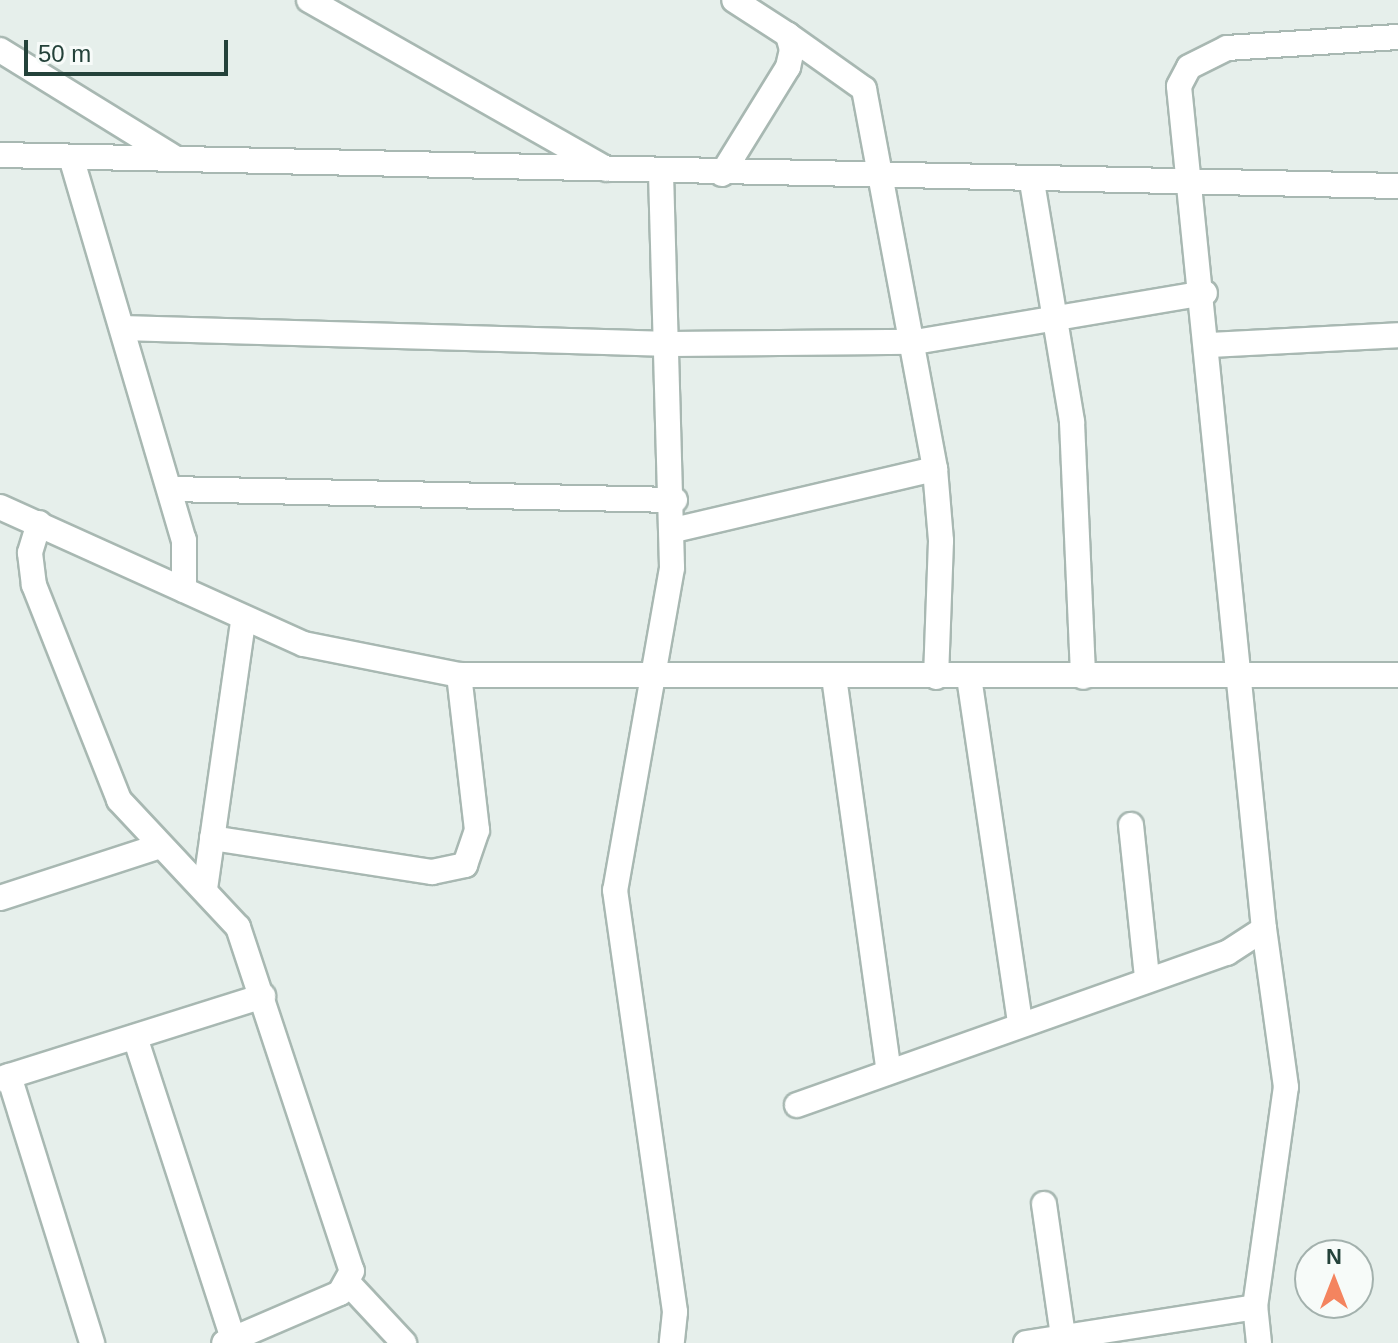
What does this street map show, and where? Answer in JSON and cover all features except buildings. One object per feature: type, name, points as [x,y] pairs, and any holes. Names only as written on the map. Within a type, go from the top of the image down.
[{"type":"street","points":[[309,0],[610,171]]},
{"type":"street","points":[[734,0],[864,89],[915,342],[935,469],[941,541],[936,677]]},
{"type":"street","points":[[722,174],[788,67],[788,35]]},
{"type":"street","points":[[1259,1343],[1255,1307],[1286,1087],[1264,929],[1205,293],[1186,186],[1179,86],[1206,55],[1398,37]]},
{"type":"street","points":[[0,50],[178,160]]},
{"type":"street","points":[[0,155],[1186,186],[1398,186]]},
{"type":"street","points":[[71,157],[184,540],[184,590]]},
{"type":"street","points":[[661,173],[671,344],[674,530],[654,677],[615,890],[675,1312],[672,1343]]},
{"type":"street","points":[[1032,182],[1055,320],[1080,505],[1083,677]]},
{"type":"street","points":[[122,328],[671,344],[915,342],[1205,293]]},
{"type":"street","points":[[1210,345],[1398,335]]},
{"type":"street","points":[[674,530],[935,469]]},
{"type":"street","points":[[170,489],[675,500]]},
{"type":"street","points":[[0,507],[184,590],[243,621],[304,644],[459,675],[1398,675]]},
{"type":"street","points":[[39,523],[30,553],[34,585],[119,800],[157,847],[205,889],[238,927],[349,1260],[349,1284],[404,1343]]},
{"type":"street","points":[[205,889],[243,621]]},
{"type":"street","points":[[212,838],[432,872],[465,865],[477,830],[459,675]]},
{"type":"street","points":[[834,677],[889,1071]]},
{"type":"street","points":[[969,677],[1020,1024]]},
{"type":"street","points":[[1131,825],[1147,977]]},
{"type":"street","points":[[0,898],[157,847]]},
{"type":"street","points":[[797,1105],[1147,977],[1227,953],[1264,929]]},
{"type":"street","points":[[92,1343],[4,1078],[263,996]]},
{"type":"street","points":[[135,1037],[228,1341],[349,1284]]},
{"type":"street","points":[[1044,1204],[1063,1340]]},
{"type":"street","points":[[1026,1343],[1063,1340],[1255,1307]]}]
